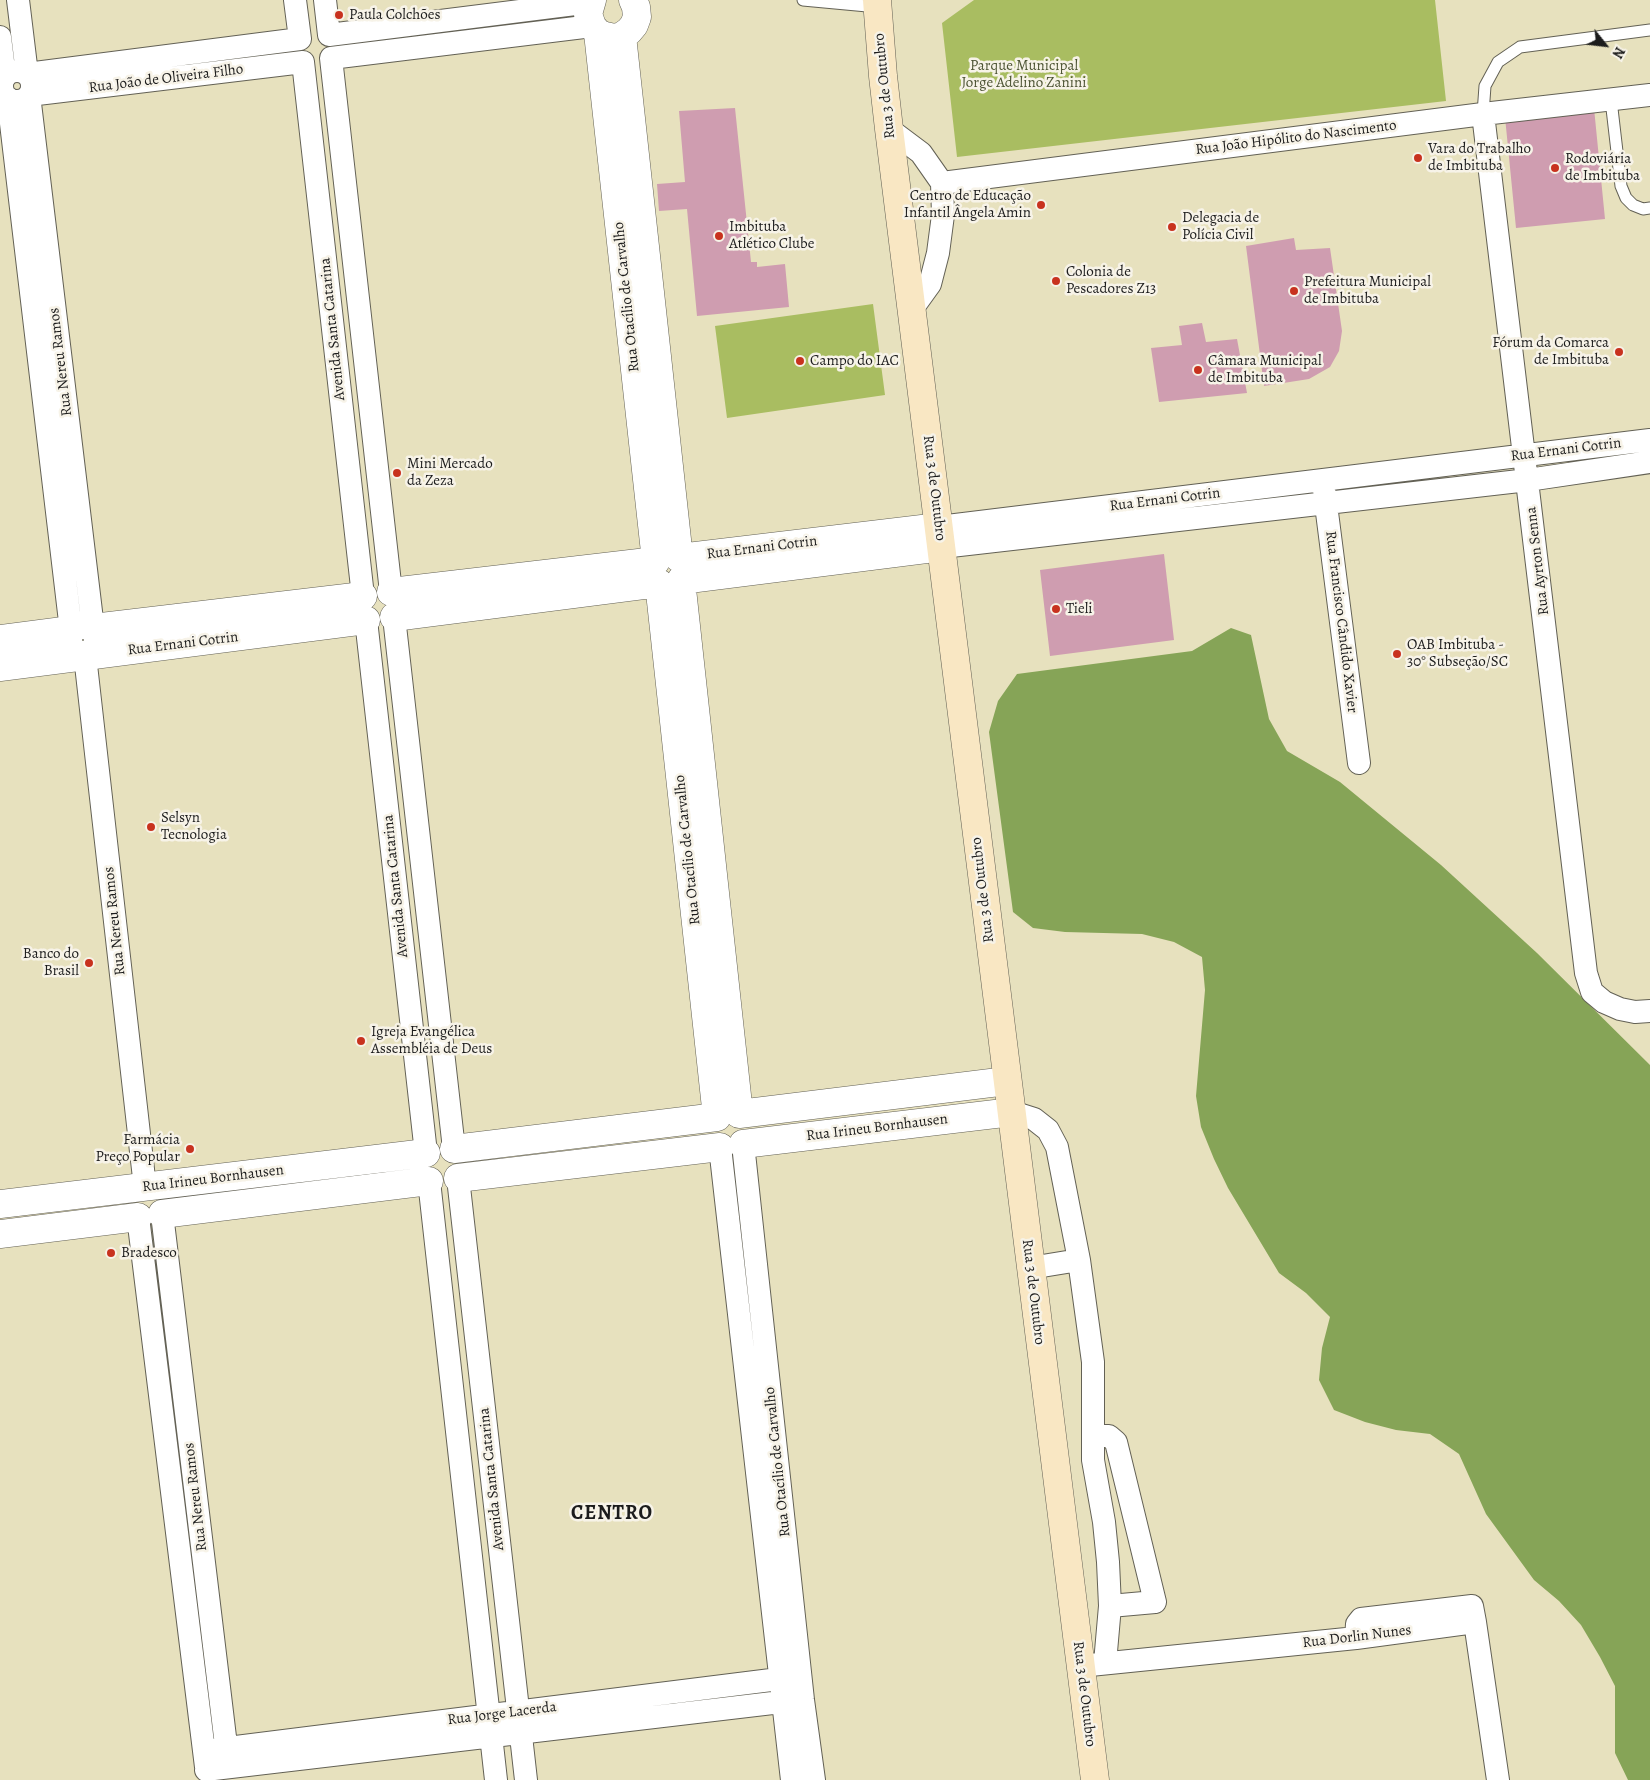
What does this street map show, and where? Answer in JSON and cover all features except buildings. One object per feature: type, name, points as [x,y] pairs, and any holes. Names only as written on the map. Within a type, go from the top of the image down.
[{"type":"main road","name":"Rua 3 de Outubro","points":[[878,3],[889,129],[1030,1268],[1093,1665],[1095,1780]]},
{"type":"street","name":"Rua Nereu Ramos","points":[[18,0],[11,87],[31,297],[55,498],[82,629]]},
{"type":"street","points":[[295,0],[300,39]]},
{"type":"street","points":[[325,0],[329,35],[334,46],[334,52],[331,58],[323,65],[312,67],[303,62],[297,51],[303,34],[314,30],[319,30],[329,35],[477,16],[614,14]]},
{"type":"street","points":[[331,58],[481,40],[614,14]]},
{"type":"street","name":"Rua Otacílio de Carvalho","points":[[614,14],[624,164],[728,1115],[714,1121],[711,1133],[713,1138],[731,1146]]},
{"type":"street","points":[[477,16],[481,40]]},
{"type":"street","name":"Rua Nereu Ramos","points":[[0,37],[53,294],[77,494],[82,629]]},
{"type":"street","name":"Rua João de Oliveira Filho","points":[[11,87],[158,57],[300,39]]},
{"type":"street","points":[[158,57],[161,79]]},
{"type":"street","name":"Avenida Santa Catarina","points":[[331,58],[454,1149]]},
{"type":"street","name":"Rua João de Oliveira Filho","points":[[11,87],[161,79],[303,62]]},
{"type":"street","name":"Avenida Santa Catarina","points":[[303,62],[426,1153]]},
{"type":"street","name":"Rua João Hipólito do Nascimento","points":[[942,183],[1483,114],[1650,96]]},
{"type":"street","name":"Rua Ayrton Senna","points":[[1483,114],[1586,973],[1592,992],[1604,1002],[1620,1009],[1635,1012],[1650,1011]]},
{"type":"street","points":[[889,129],[921,152],[942,183],[943,215],[938,253],[930,284],[912,310]]},
{"type":"street","points":[[31,297],[53,294]]},
{"type":"street","name":"Rua Ernani Cotrin","points":[[0,667],[85,656],[191,630],[365,608],[372,623],[384,624],[393,604],[1179,509],[1323,481],[1650,440]]},
{"type":"street","name":"Rua Ernani Cotrin","points":[[1179,509],[1325,503],[1528,480],[1650,462]]},
{"type":"street","name":"Rua Francisco Cândido Xavier","points":[[1323,481],[1359,763]]},
{"type":"street","points":[[55,498],[77,494]]},
{"type":"street","points":[[82,629],[68,640],[71,650],[80,656],[85,656]]},
{"type":"street","name":"Rua Ernani Cotrin","points":[[0,639],[82,629],[191,630]]},
{"type":"street","name":"Rua Nereu Ramos","points":[[85,656],[145,1187]]},
{"type":"street","name":"Rua Irineu Bornhausen","points":[[454,1149],[1007,1081]]},
{"type":"street","points":[[876,1097],[881,1128]]},
{"type":"street","points":[[1012,1112],[1034,1120],[1048,1130],[1057,1148],[1079,1260],[1093,1362],[1095,1478],[1104,1522],[1110,1606],[1093,1665]]},
{"type":"street","name":"Rua Irineu Bornhausen","points":[[458,1178],[1012,1112]]},
{"type":"street","points":[[617,1129],[620,1159]]},
{"type":"street","points":[[436,1146],[449,1146],[454,1149],[459,1154],[462,1166],[458,1178],[447,1185],[441,1186],[424,1177],[421,1164],[426,1153],[436,1146]]},
{"type":"street","name":"Rua Otacílio de Carvalho","points":[[731,1146],[752,1230],[771,1400],[766,1460]]},
{"type":"street","name":"Rua Otacílio de Carvalho","points":[[731,1146],[730,1232],[749,1402],[766,1460],[793,1701],[814,1780]]},
{"type":"street","name":"Rua Irineu Bornhausen","points":[[0,1204],[426,1153]]},
{"type":"street","points":[[246,1174],[251,1203]]},
{"type":"street","name":"Avenida Santa Catarina","points":[[458,1178],[526,1780]]},
{"type":"street","name":"Avenida Santa Catarina","points":[[429,1181],[496,1780]]},
{"type":"street","name":"Rua Irineu Bornhausen","points":[[0,1234],[429,1181]]},
{"type":"street","points":[[145,1187],[136,1193],[132,1203],[135,1213],[150,1216]]},
{"type":"street","name":"Rua Nereu Ramos","points":[[150,1216],[183,1390],[209,1610],[232,1769]]},
{"type":"street","name":"Rua Nereu Ramos","points":[[150,1216],[160,1392],[206,1767]]},
{"type":"street","points":[[730,1232],[752,1230]]},
{"type":"street","points":[[1030,1268],[1079,1260]]},
{"type":"street","points":[[447,1347],[477,1344]]},
{"type":"street","points":[[160,1392],[183,1390]]},
{"type":"street","points":[[749,1402],[771,1400]]},
{"type":"street","points":[[1093,1436],[1109,1436],[1116,1442],[1155,1602],[1110,1606]]},
{"type":"street","points":[[466,1515],[496,1512]]},
{"type":"street","points":[[187,1612],[209,1610]]},
{"type":"street","name":"Rua Dorlin Nunes","points":[[1093,1665],[1356,1638],[1475,1622],[1498,1780]]},
{"type":"street","points":[[479,1629],[508,1627]]},
{"type":"street","name":"Rua Jorge Lacerda","points":[[520,1723],[790,1678]]},
{"type":"street","name":"Rua Otacílio de Carvalho","points":[[792,1780],[793,1701]]},
{"type":"street","name":"Rua Jorge Lacerda","points":[[206,1767],[232,1769],[341,1744],[490,1726],[793,1701]]},
{"type":"lane","points":[[803,0],[878,3]]},
{"type":"lane","points":[[1483,114],[1485,86],[1498,62],[1520,47],[1650,30]]},
{"type":"lane","points":[[1611,100],[1621,186],[1626,198],[1634,205],[1643,209],[1650,208]]},
{"type":"green space","name":"Parque Municipal Jorge Adelino Zanini","points":[[974,0],[1435,0],[1446,101],[957,157],[942,23]]},
{"type":"green space","name":"Campo do IAC","points":[[873,304],[885,395],[727,418],[715,326]]},
{"type":"green space","points":[[1231,628],[1251,635],[1269,719],[1287,751],[1340,782],[1441,865],[1537,953],[1650,1065],[1650,1780],[1628,1780],[1615,1753],[1615,1686],[1600,1657],[1581,1625],[1559,1601],[1534,1580],[1486,1514],[1459,1454],[1430,1434],[1396,1430],[1365,1422],[1334,1410],[1319,1380],[1322,1348],[1330,1317],[1306,1293],[1279,1273],[1228,1188],[1201,1127],[1196,1096],[1205,990],[1202,957],[1174,942],[1142,934],[1065,932],[1033,928],[1013,912],[989,732],[998,701],[1017,674],[1192,651]]},
{"type":"place","name":"Paula Colchões","points":[[339,15]]},
{"type":"place","name":"Vara do Trabalho de Imbituba","points":[[1418,158]]},
{"type":"place","name":"Rodoviária de Imbituba","points":[[1555,168]]},
{"type":"place","name":"Centro de Educação Infantil Ângela Amin","points":[[1041,205]]},
{"type":"place","name":"Delegacia de Polícia Civil","points":[[1172,227]]},
{"type":"place","name":"Imbituba Atlético Clube","points":[[719,236]]},
{"type":"place","name":"Colonia de Pescadores Z13","points":[[1056,281]]},
{"type":"place","name":"Prefeitura Municipal de Imbituba","points":[[1294,291]]},
{"type":"place","name":"Fórum da Comarca de Imbituba","points":[[1619,352]]},
{"type":"place","name":"Campo do IAC","points":[[800,361]]},
{"type":"place","name":"Câmara Municipal de Imbituba","points":[[1198,370]]},
{"type":"place","name":"Mini Mercado da Zeza","points":[[397,473]]},
{"type":"place","name":"Tieli","points":[[1056,609]]},
{"type":"place","name":"OAB Imbituba - 30° Subseção/SC","points":[[1397,654]]},
{"type":"place","name":"Selsyn Tecnologia","points":[[151,827]]},
{"type":"place","name":"Banco do Brasil","points":[[89,963]]},
{"type":"place","name":"Igreja Evangélica Assembléia de Deus","points":[[361,1041]]},
{"type":"place","name":"Farmácia Preço Popular","points":[[190,1149]]},
{"type":"place","name":"Bradesco","points":[[111,1253]]},
{"type":"district","name":"CENTRO","points":[[612,1514]]}]
